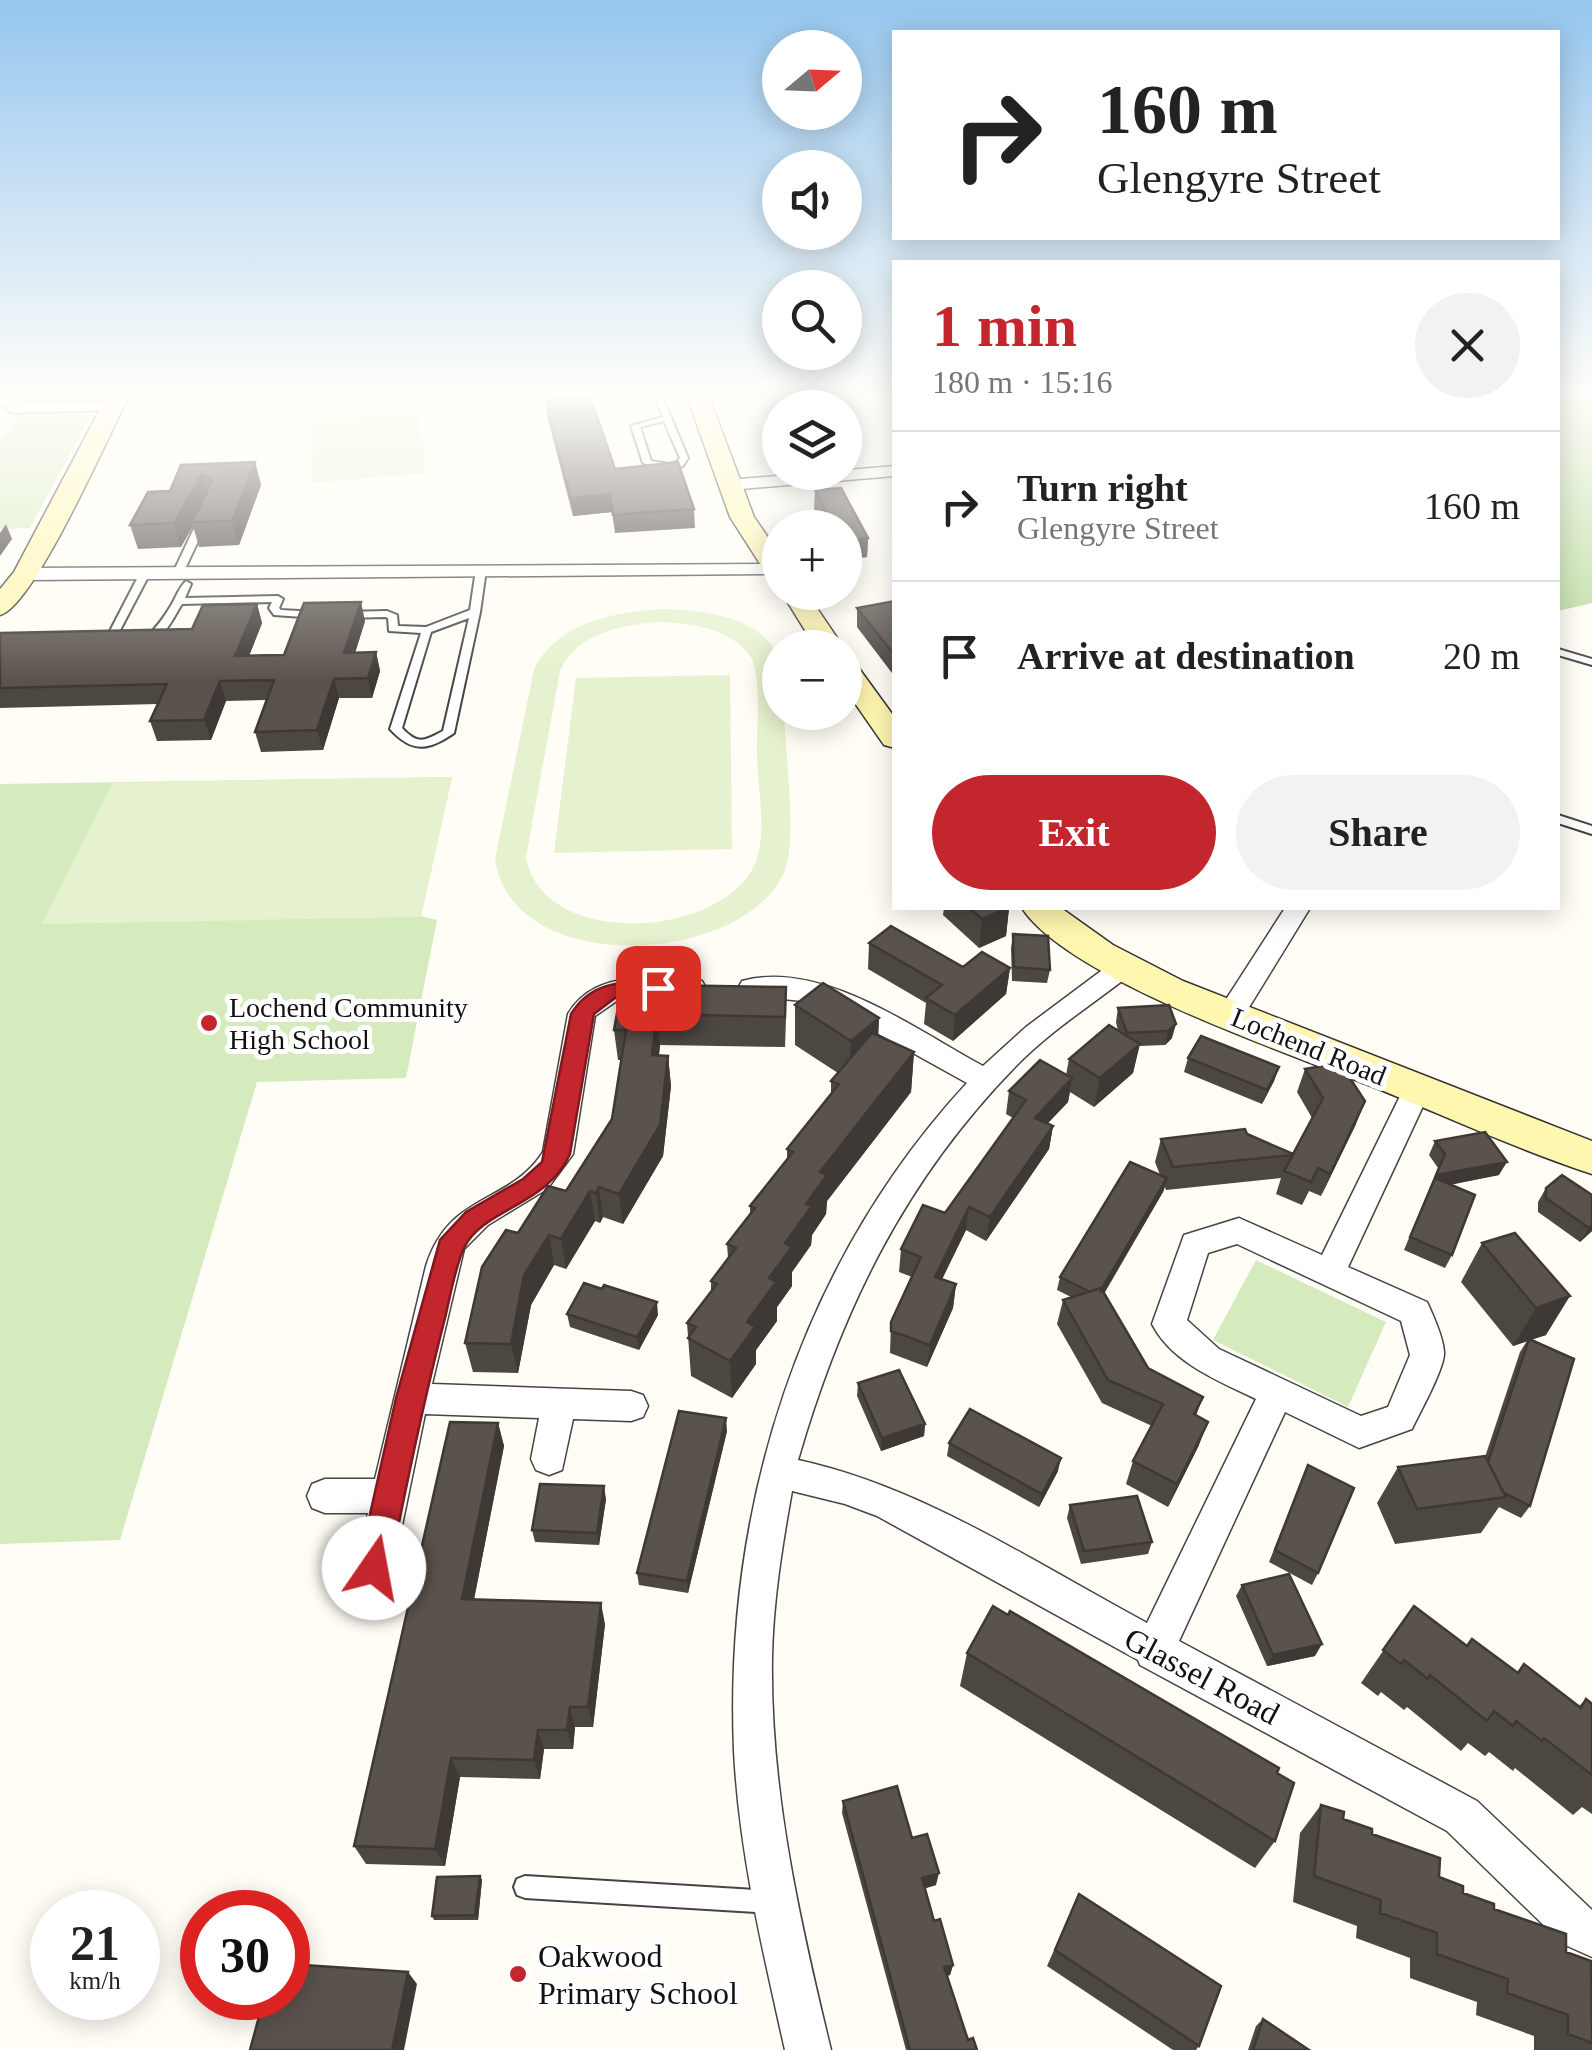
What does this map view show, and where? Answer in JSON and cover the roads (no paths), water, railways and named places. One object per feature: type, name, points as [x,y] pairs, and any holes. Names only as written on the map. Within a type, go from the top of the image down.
[{"type":"street","points":[[0,607],[26,574],[70,490]]},
{"type":"street","points":[[732,490],[742,517],[762,548]]},
{"type":"street","points":[[26,574],[146,573],[182,578],[482,570],[762,572]]},
{"type":"street","points":[[862,692],[892,732]]},
{"type":"street","name":"Lochend Road","points":[[1042,910],[1075,936],[1126,965],[1230,1016],[1592,1158]]},
{"type":"street","points":[[1230,1016],[1295,910]]},
{"type":"street","points":[[808,2050],[773,1902],[754,1752],[753,1648],[762,1554],[801,1386],[834,1300],[874,1227],[916,1163],[1008,1057],[1126,965]]},
{"type":"street","points":[[374,1568],[410,1398],[453,1240],[552,1168],[558,1154],[582,1014],[598,997],[624,987],[812,991],[848,1003],[987,1080]]},
{"type":"street","points":[[1329,1272],[1417,1089]]},
{"type":"street","points":[[1239,1231],[1329,1272],[1415,1312],[1426,1355],[1400,1418],[1359,1432],[1206,1359],[1169,1324],[1195,1244],[1239,1231]]},
{"type":"street","points":[[1154,1650],[1277,1392]]},
{"type":"street","points":[[410,1398],[631,1406]]},
{"type":"street","points":[[549,1459],[559,1403]]},
{"type":"street","name":"Glassel Road","points":[[778,1472],[846,1488],[890,1504],[1462,1816],[1592,1935]]},
{"type":"street","points":[[324,1496],[390,1496]]},
{"type":"lane","points":[[146,573],[114,634],[116,640],[135,642],[156,636],[179,601],[182,578],[211,504]]},
{"type":"lane","points":[[427,630],[396,729],[408,742],[426,744],[448,733],[453,722],[482,570]]},
{"type":"lane","points":[[179,601],[278,600],[274,608],[288,616],[387,614],[393,617],[393,629],[427,630],[475,612]]},
{"type":"lane","points":[[1560,653],[1592,662]]},
{"type":"lane","points":[[1560,820],[1592,830]]},
{"type":"lane","points":[[525,1887],[773,1902]]},
{"type":"place","name":"Lochend Community High School","points":[[209,1023]]},
{"type":"place","name":"Oakwood Primary School","points":[[518,1974]]}]
